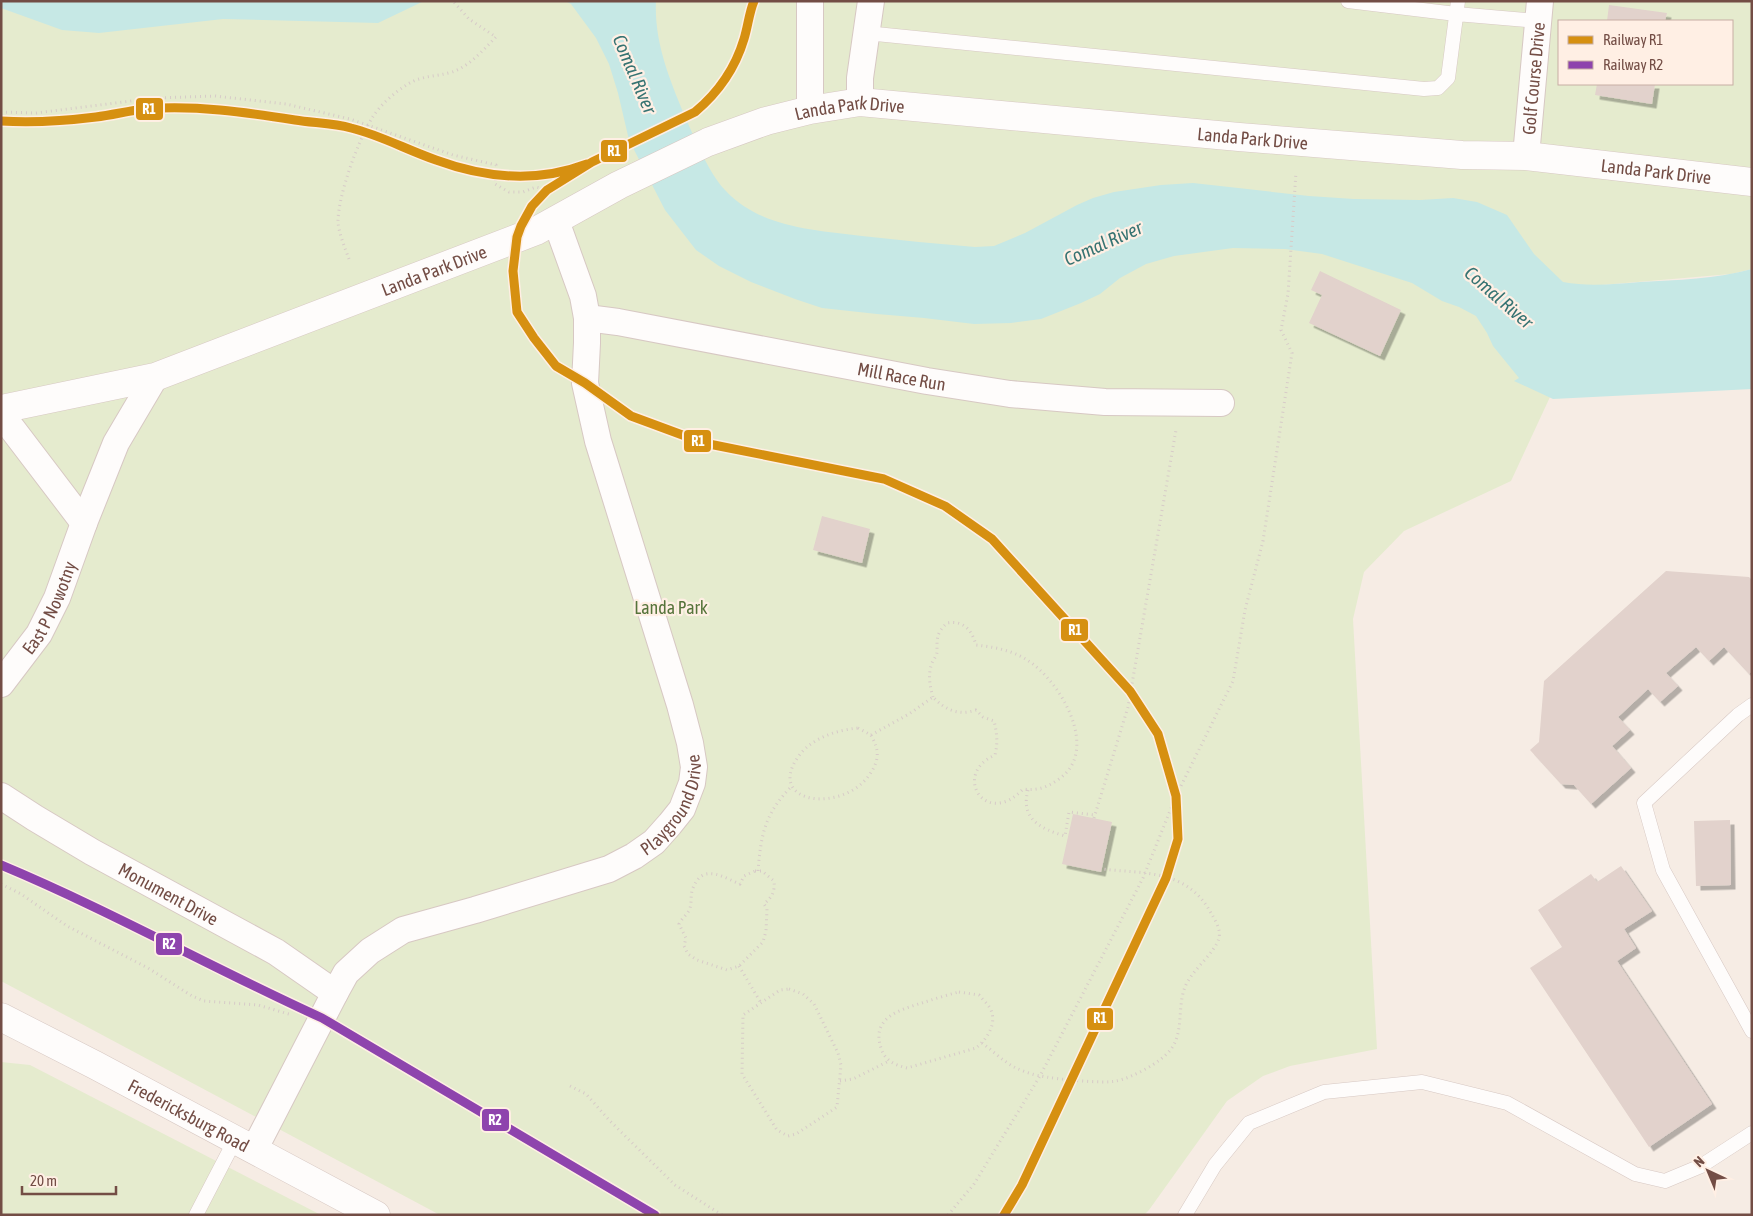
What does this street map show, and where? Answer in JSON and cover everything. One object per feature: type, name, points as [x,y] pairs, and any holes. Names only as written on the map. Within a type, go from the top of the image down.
[{"type":"street","points":[[810,1],[810,110]]},
{"type":"street","points":[[860,102],[860,78],[871,1]]},
{"type":"street","name":"Golf Course Drive","points":[[1526,156],[1539,11]]},
{"type":"street","name":"Landa Park Drive","points":[[1,409],[155,377],[536,231],[619,185],[708,142],[766,121],[810,110],[860,102],[1240,137],[1453,154],[1526,156],[1752,182]]},
{"type":"street","name":"Playground Drive","points":[[245,1145],[346,974],[370,951],[403,930],[609,869],[634,856],[654,842],[682,809],[692,783],[694,767],[680,706],[598,441],[585,383],[587,318],[583,296],[556,221]]},
{"type":"street","name":"Mill Race Run","points":[[587,318],[618,322],[927,381],[1010,394],[1105,402],[1221,403]]},
{"type":"street","name":"East P Nowotny","points":[[1,684],[39,634],[58,598],[84,523],[116,443],[155,377]]},
{"type":"street","points":[[1,414],[84,523]]},
{"type":"street","name":"Monument Drive","points":[[1,796],[92,852],[276,952],[335,993]]},
{"type":"street","name":"Fredericksburg Road","points":[[1,1017],[376,1215]]},
{"type":"lane","points":[[1348,1],[1539,11]]},
{"type":"lane","points":[[866,33],[1424,89],[1438,88],[1448,78],[1457,8]]},
{"type":"lane","points":[[1752,705],[1738,715],[1644,803],[1663,870],[1752,1030]]},
{"type":"lane","points":[[1185,1215],[1215,1165],[1248,1123],[1324,1092],[1422,1082],[1507,1103],[1635,1174],[1665,1181],[1702,1166],[1752,1133]]},
{"type":"lane","points":[[196,1215],[245,1145]]},
{"type":"path","points":[[349,259],[338,224],[340,207],[356,152],[371,119],[380,108],[408,84],[425,76],[452,72],[468,64],[496,37],[469,19],[454,1]]},
{"type":"path","points":[[1,112],[36,113],[155,98],[215,96],[286,104],[350,119],[453,155],[496,165],[494,184],[508,192],[523,192],[536,187],[551,192]]},
{"type":"path","points":[[948,1215],[974,1184],[1040,1076],[1146,872],[1176,796],[1233,681],[1245,610],[1263,541],[1292,353],[1281,330],[1288,294],[1296,171]]},
{"type":"path","points":[[1028,790],[1026,797],[1028,811],[1037,823],[1052,832],[1065,836],[1069,812],[1095,817],[1128,707],[1181,402]]},
{"type":"path","points":[[953,622],[968,627],[976,645],[992,646],[1027,659],[1052,682],[1064,701],[1074,726],[1078,746],[1074,761],[1063,777],[1052,785],[1042,789],[1028,790],[1023,789],[1010,802],[1001,804],[991,803],[976,793],[975,778],[978,768],[995,755],[998,745],[994,721],[983,717],[976,710],[967,714],[946,708],[933,697],[929,684],[929,673],[937,654],[936,644],[938,637],[947,624],[953,622]]},
{"type":"path","points":[[871,735],[909,714],[933,697]]},
{"type":"path","points":[[858,728],[871,735],[878,752],[872,771],[864,783],[841,796],[826,799],[814,799],[800,794],[792,786],[790,777],[792,766],[806,748],[819,739],[836,732],[858,728]]},
{"type":"path","points":[[758,871],[761,840],[772,810],[792,786]]},
{"type":"path","points":[[982,1043],[1014,1067],[1040,1076],[1115,1082],[1131,1076],[1154,1063],[1170,1050],[1178,1037],[1182,995],[1187,983],[1220,938],[1218,925],[1208,906],[1196,892],[1186,885],[1146,872],[1102,869]]},
{"type":"path","points":[[762,871],[774,881],[775,890],[764,904],[767,909],[766,931],[763,942],[739,966],[728,970],[697,960],[688,954],[684,946],[686,938],[679,924],[690,909],[693,887],[708,873],[717,874],[740,884],[744,876],[762,871]]},
{"type":"path","points":[[1,884],[21,894],[66,926],[148,968],[192,996],[204,1001],[258,1005],[298,1016]]},
{"type":"path","points":[[739,966],[761,1003]]},
{"type":"path","points":[[789,989],[803,994],[814,1004],[838,1053],[840,1066],[838,1106],[796,1134],[788,1136],[777,1130],[742,1074],[743,1015],[761,1003],[780,990],[789,989]]},
{"type":"path","points":[[959,992],[979,995],[990,1008],[992,1023],[990,1032],[982,1043],[976,1048],[907,1068],[889,1061],[882,1052],[878,1039],[883,1022],[899,1010],[959,992]]},
{"type":"path","points":[[840,1081],[854,1079],[889,1061]]},
{"type":"path","points":[[570,1086],[586,1094],[609,1120],[675,1185],[722,1215]]},
{"type":"green space","name":"Landa Park","points":[[1,1],[1752,1],[1752,269],[1731,274],[1602,285],[1511,481],[1404,531],[1364,572],[1353,619],[1377,1049],[1290,1066],[1263,1076],[1227,1101],[1144,1215],[440,1215],[1,981]]},
{"type":"green space","points":[[1,1062],[30,1065],[321,1215],[1,1215]]},
{"type":"water","points":[[1,1],[424,1],[378,23],[223,19],[99,33],[62,30],[1,8]]},
{"type":"water","name":"Comal River","points":[[565,1],[656,1],[657,30],[664,59],[684,114],[707,164],[719,183],[739,203],[771,220],[826,232],[975,247],[994,246],[1025,233],[1093,198],[1114,192],[1161,185],[1193,183],[1309,196],[1420,200],[1453,198],[1477,202],[1507,215],[1534,254],[1563,282],[1602,285],[1682,280],[1725,275],[1752,269],[1752,389],[1553,399],[1514,381],[1519,378],[1493,346],[1476,316],[1442,301],[1412,283],[1322,254],[1285,249],[1233,248],[1174,256],[1146,264],[1120,278],[1100,294],[1081,303],[1041,319],[1011,323],[974,324],[822,308],[751,282],[719,266],[696,250],[665,210],[629,140],[609,64],[596,38],[571,4]]},
{"type":"building","points":[[1609,5],[1667,13],[1665,20],[1607,20]]},
{"type":"building","points":[[1597,85],[1655,85],[1652,104],[1595,95]]},
{"type":"building","points":[[1320,271],[1401,310],[1380,356],[1309,323],[1322,295],[1311,290]]},
{"type":"building","points":[[822,516],[870,529],[862,563],[813,550]]},
{"type":"building","points":[[1666,571],[1749,577],[1752,580],[1752,671],[1749,674],[1724,647],[1709,661],[1696,647],[1666,673],[1678,686],[1660,702],[1648,689],[1618,717],[1630,730],[1612,746],[1631,768],[1591,804],[1574,785],[1561,784],[1530,750],[1539,742],[1544,681]]},
{"type":"building","points":[[1073,814],[1112,822],[1101,872],[1062,864]]},
{"type":"building","points":[[1730,820],[1731,885],[1696,886],[1694,821]]},
{"type":"building","points":[[1621,866],[1652,911],[1624,929],[1636,948],[1617,961],[1712,1104],[1649,1147],[1530,968],[1562,947],[1538,910],[1591,874],[1597,882]]},
{"type":"rail line","name":"R1","points":[[754,1],[744,39],[736,60],[719,88],[704,104],[695,112],[592,162],[547,190],[532,206],[517,237],[513,271],[517,312],[556,366],[585,383],[631,416],[704,443],[884,479],[945,506],[992,539],[1130,691],[1158,734],[1176,796],[1178,839],[1166,878],[1022,1185],[1004,1215]]},
{"type":"rail line","name":"R1","points":[[1,121],[60,121],[144,109],[201,109],[239,112],[344,126],[455,166],[492,174],[530,176],[549,174],[587,164]]},
{"type":"rail line","name":"R2","points":[[1,865],[82,901],[322,1018],[655,1215]]}]
